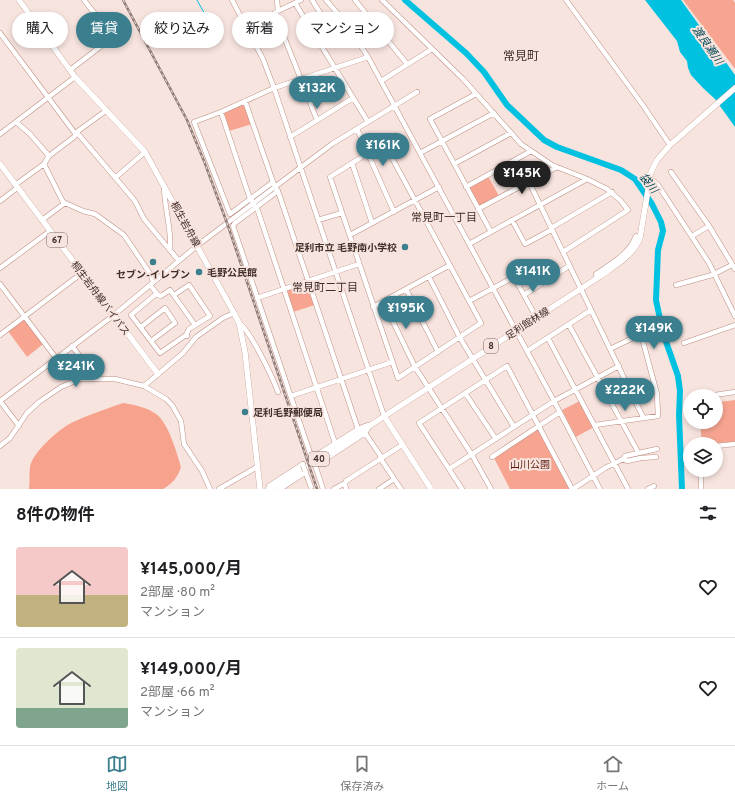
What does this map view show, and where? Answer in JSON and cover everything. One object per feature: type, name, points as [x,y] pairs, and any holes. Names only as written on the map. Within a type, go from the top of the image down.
[{"type":"main road","name":"桐生岩舟線","points":[[19,0],[75,77],[145,152],[198,245],[239,323],[245,352],[260,489]]},
{"type":"main road","name":"足利館林線","points":[[384,416],[580,289],[631,253],[638,243],[642,229],[652,168],[657,160],[672,144],[735,88]]},
{"type":"main road","name":"桐生岩舟線バイパス","points":[[0,164],[158,374]]},
{"type":"main road","name":"40","points":[[276,488],[384,416]]},
{"type":"main road","points":[[384,416],[431,489]]},
{"type":"street","points":[[70,70],[113,37],[84,0]]},
{"type":"street","points":[[232,0],[238,12]]},
{"type":"street","points":[[277,0],[277,12]]},
{"type":"street","points":[[279,12],[301,0]]},
{"type":"street","points":[[312,0],[320,12]]},
{"type":"street","points":[[326,0],[345,22],[368,57],[516,330],[600,489]]},
{"type":"street","points":[[355,0],[407,64]]},
{"type":"street","points":[[382,0],[476,94],[511,134],[531,152],[557,167],[587,179],[612,192],[628,210],[563,252]]},
{"type":"street","points":[[566,0],[672,144]]},
{"type":"street","points":[[295,3],[368,122]]},
{"type":"street","points":[[0,33],[74,132],[134,201],[144,219],[179,261]]},
{"type":"street","points":[[0,42],[5,39]]},
{"type":"street","points":[[288,44],[317,120]]},
{"type":"street","points":[[257,48],[274,88],[384,416]]},
{"type":"street","points":[[381,81],[432,49]]},
{"type":"street","points":[[254,203],[230,214],[194,122],[221,112],[274,88],[368,57]]},
{"type":"street","points":[[0,134],[2,129],[16,122],[75,77]]},
{"type":"street","points":[[19,426],[0,401],[114,315],[198,245],[332,144],[417,92]]},
{"type":"street","points":[[476,94],[430,119],[490,232]]},
{"type":"street","points":[[290,137],[353,98]]},
{"type":"street","points":[[246,101],[341,379],[362,431],[401,489]]},
{"type":"street","points":[[0,201],[44,164],[49,156],[107,110]]},
{"type":"street","points":[[221,112],[249,196],[254,203],[284,289],[335,443]]},
{"type":"street","points":[[420,153],[494,113]]},
{"type":"street","points":[[16,122],[30,134],[49,156]]},
{"type":"street","points":[[357,129],[394,212]]},
{"type":"street","points":[[454,164],[511,134]]},
{"type":"street","points":[[384,143],[482,324],[398,378],[330,177],[352,163],[384,143]]},
{"type":"street","points":[[115,178],[145,152]]},
{"type":"street","points":[[466,186],[531,152]]},
{"type":"street","points":[[352,163],[372,223]]},
{"type":"street","points":[[44,164],[64,203],[95,214],[124,234],[151,275],[152,284],[156,294]]},
{"type":"street","points":[[478,209],[557,167]]},
{"type":"street","points":[[671,172],[709,226],[734,267],[676,285]]},
{"type":"street","points":[[650,178],[658,185],[707,259],[735,316]]},
{"type":"street","points":[[469,244],[587,179]]},
{"type":"street","points":[[529,182],[643,417]]},
{"type":"street","points":[[164,184],[164,199],[170,250]]},
{"type":"street","points":[[350,235],[439,188]]},
{"type":"street","points":[[512,220],[525,244],[612,192]]},
{"type":"street","points":[[42,220],[64,203]]},
{"type":"street","points":[[254,203],[235,223],[234,226],[257,298],[323,489]]},
{"type":"street","points":[[318,220],[342,213]]},
{"type":"street","points":[[692,236],[709,226]]},
{"type":"street","points":[[0,268],[50,231]]},
{"type":"street","points":[[596,278],[596,274],[628,250],[636,236]]},
{"type":"street","points":[[257,298],[359,264]]},
{"type":"street","points":[[373,307],[450,265]]},
{"type":"street","points":[[524,295],[569,266]]},
{"type":"street","points":[[0,335],[82,273]]},
{"type":"street","points":[[429,277],[460,338],[514,427]]},
{"type":"street","points":[[469,301],[514,277],[536,318]]},
{"type":"street","points":[[0,284],[56,358]]},
{"type":"street","points":[[156,294],[131,315],[160,353],[186,335],[189,329],[210,316],[189,285],[174,295]]},
{"type":"street","points":[[406,289],[438,352]]},
{"type":"street","points":[[156,294],[161,296],[170,290],[195,325]]},
{"type":"street","points":[[383,301],[415,367],[472,454],[491,489]]},
{"type":"street","points":[[141,327],[165,308],[175,323],[151,341]]},
{"type":"street","points":[[527,351],[591,310]]},
{"type":"street","points":[[144,386],[183,353],[191,341],[223,318],[234,313]]},
{"type":"street","points":[[239,323],[243,326],[272,378],[278,392]]},
{"type":"street","points":[[569,325],[638,452]]},
{"type":"street","points":[[684,342],[735,325]]},
{"type":"street","points":[[595,425],[658,416],[657,394],[642,334],[610,349]]},
{"type":"street","points":[[186,335],[191,341]]},
{"type":"street","points":[[548,338],[628,489]]},
{"type":"street","points":[[72,346],[94,379]]},
{"type":"street","points":[[291,396],[392,362]]},
{"type":"street","points":[[462,489],[418,423],[507,366],[573,489],[615,462],[623,459],[625,456],[656,449]]},
{"type":"street","points":[[449,469],[554,401],[619,366]]},
{"type":"street","points":[[0,446],[8,441],[27,414],[39,402],[61,387],[80,378],[115,380],[144,386],[166,399],[172,405],[181,422],[184,444],[202,471],[210,489]]},
{"type":"street","points":[[723,394],[735,392]]},
{"type":"street","points":[[465,393],[496,439]]},
{"type":"street","points":[[492,457],[560,412]]},
{"type":"street","points":[[312,459],[335,443],[362,431]]},
{"type":"street","points":[[315,466],[362,431]]},
{"type":"street","points":[[723,445],[735,444]]},
{"type":"street","points":[[334,489],[402,445]]},
{"type":"street","points":[[623,459],[628,461],[656,457]]},
{"type":"street","points":[[268,489],[270,486],[303,464],[311,487]]},
{"type":"street","points":[[219,489],[257,467]]},
{"type":"street","points":[[276,488],[305,472]]},
{"type":"street","points":[[701,477],[701,489]]},
{"type":"street","points":[[379,489],[394,479]]},
{"type":"street","points":[[345,482],[346,489]]},
{"type":"street","points":[[648,489],[654,486]]},
{"type":"green space","points":[[683,0],[733,0],[735,3],[735,69]]},
{"type":"green space","points":[[243,103],[245,104],[252,124],[229,131],[223,113]]},
{"type":"green space","points":[[488,176],[499,196],[481,206],[478,205],[469,190],[470,186]]},
{"type":"green space","points":[[305,284],[308,285],[315,305],[293,312],[287,292],[288,289]]},
{"type":"green space","points":[[23,320],[26,320],[43,344],[27,357],[8,331]]},
{"type":"green space","points":[[735,400],[735,442],[723,443],[723,437],[701,437],[701,429],[723,429],[723,402]]},
{"type":"green space","points":[[580,401],[594,427],[576,437],[562,410]]},
{"type":"green space","name":"山川公園","points":[[539,428],[570,487],[569,489],[510,489],[494,458]]},
{"type":"shaded area","points":[[123,403],[148,410],[156,414],[172,438],[181,467],[176,477],[169,485],[163,489],[29,489],[30,467],[32,461],[40,449],[53,436],[71,423]]},
{"type":"water","name":"渡良瀬川","points":[[645,0],[681,0],[735,75],[735,127],[715,99],[691,75],[687,61],[680,52],[677,41]]},
{"type":"waterway","points":[[197,0],[204,12]]},
{"type":"waterway","name":"袋川","points":[[405,0],[466,53],[484,72],[507,105],[544,140],[557,147],[621,170],[635,179],[652,204],[661,222],[663,231],[658,250],[656,300],[663,333],[678,376],[680,391],[679,415],[682,489]]},
{"type":"railway","points":[[123,0],[187,120],[204,161],[227,223],[317,489]]},
{"type":"place","name":"足利市立 毛野南小学校","points":[[405,247]]},
{"type":"place","name":"セブン-イレブン","points":[[153,262]]},
{"type":"place","name":"毛野公民館","points":[[199,272]]},
{"type":"place","name":"足利毛野郵便局","points":[[245,412]]},
{"type":"district","name":"常見町","points":[[521,56]]},
{"type":"district","name":"常見町一丁目","points":[[444,217]]},
{"type":"district","name":"常見町二丁目","points":[[325,287]]}]
